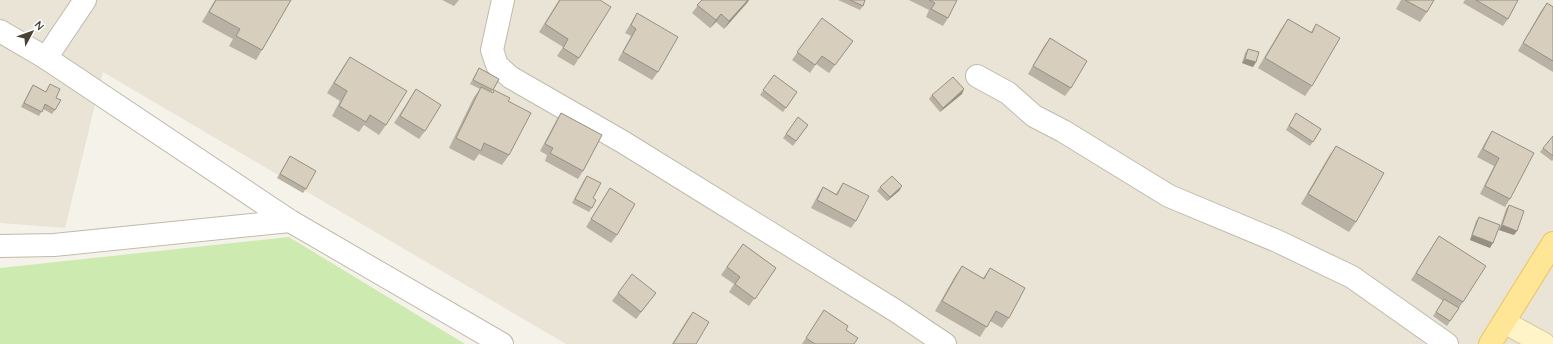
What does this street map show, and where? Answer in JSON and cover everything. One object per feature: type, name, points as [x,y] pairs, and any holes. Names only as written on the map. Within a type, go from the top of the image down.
[{"type":"main road","points":[[1490,344],[1553,243]]},
{"type":"street","points":[[46,58],[85,0]]},
{"type":"street","points":[[503,0],[492,50],[497,65],[510,77],[623,142],[896,310],[945,344]]},
{"type":"street","points":[[0,31],[46,58],[290,221],[502,344]]},
{"type":"street","points":[[977,76],[1008,93],[1034,116],[1062,131],[1169,196],[1277,241],[1352,277],[1447,344]]},
{"type":"street","points":[[0,246],[54,245],[290,221]]},
{"type":"street","points":[[1504,322],[1544,344]]},
{"type":"shaded area","points":[[0,0],[1553,0],[1553,344],[566,344],[103,72],[65,228],[0,223]]},
{"type":"green space","points":[[289,237],[465,344],[0,344],[0,268]]},
{"type":"building","points":[[216,0],[291,0],[262,50],[236,36],[240,29],[209,12]]},
{"type":"building","points":[[560,0],[600,0],[611,7],[579,58],[563,48],[568,39],[545,24]]},
{"type":"building","points":[[702,0],[748,0],[729,21],[721,14],[716,20],[697,5]]},
{"type":"building","points":[[850,0],[865,0],[863,6]]},
{"type":"building","points":[[929,0],[957,0],[948,18],[931,9],[935,3]]},
{"type":"building","points":[[1405,0],[1434,0],[1427,12]]},
{"type":"building","points":[[1476,0],[1518,0],[1508,19]]},
{"type":"building","points":[[1547,3],[1553,7],[1553,61],[1523,43]]},
{"type":"building","points":[[637,13],[678,37],[658,72],[623,52],[636,29],[631,25]]},
{"type":"building","points":[[822,18],[853,41],[835,65],[822,56],[815,65],[797,52]]},
{"type":"building","points":[[1288,19],[1312,33],[1316,24],[1340,38],[1312,86],[1265,58]]},
{"type":"building","points":[[1050,38],[1087,61],[1071,88],[1033,66]]},
{"type":"building","points":[[1248,49],[1259,52],[1256,62],[1245,59]]},
{"type":"building","points":[[350,57],[407,91],[386,125],[370,115],[366,122],[339,106],[347,91],[334,83]]},
{"type":"building","points":[[479,68],[499,79],[493,90],[473,80]]},
{"type":"building","points":[[774,75],[797,92],[786,108],[763,90]]},
{"type":"building","points":[[953,77],[964,89],[943,108],[932,95]]},
{"type":"building","points":[[50,84],[60,89],[56,98],[61,100],[55,110],[45,104],[42,112],[24,103],[33,85],[46,92]]},
{"type":"building","points":[[481,87],[493,93],[494,90],[510,98],[508,101],[531,113],[509,155],[484,143],[481,151],[456,138]]},
{"type":"building","points":[[416,89],[441,105],[425,131],[400,116]]},
{"type":"building","points":[[561,113],[602,135],[583,171],[550,153],[553,148],[545,144]]},
{"type":"building","points":[[1296,113],[1321,129],[1313,142],[1289,126]]},
{"type":"building","points":[[798,117],[808,125],[796,141],[786,134]]},
{"type":"building","points":[[1492,131],[1534,153],[1510,199],[1485,186],[1499,158],[1483,149]]},
{"type":"building","points":[[1553,136],[1553,156],[1543,148]]},
{"type":"building","points":[[1336,146],[1384,173],[1356,222],[1308,194]]},
{"type":"building","points":[[290,156],[316,171],[306,189],[280,174]]},
{"type":"building","points":[[587,176],[601,183],[593,198],[596,200],[592,208],[575,199]]},
{"type":"building","points":[[892,176],[902,186],[890,197],[880,187]]},
{"type":"building","points":[[843,183],[869,196],[856,221],[817,200],[823,187],[837,195]]},
{"type":"building","points":[[610,188],[635,204],[617,235],[591,219]]},
{"type":"building","points":[[1509,205],[1524,211],[1517,231],[1502,225]]},
{"type":"building","points":[[1479,217],[1500,225],[1493,243],[1472,235]]},
{"type":"building","points":[[1439,236],[1486,266],[1463,302],[1416,273]]},
{"type":"building","points":[[743,244],[776,268],[755,299],[735,284],[740,277],[727,267]]},
{"type":"building","points":[[962,266],[984,279],[990,268],[1025,288],[1009,318],[996,311],[987,327],[942,301]]},
{"type":"building","points":[[632,274],[656,293],[641,312],[618,293]]},
{"type":"building","points":[[1444,299],[1459,308],[1450,321],[1436,312]]},
{"type":"building","points":[[824,310],[848,326],[846,330],[858,338],[854,344],[815,344],[806,338]]},
{"type":"building","points":[[693,312],[709,322],[696,344],[673,344]]}]
